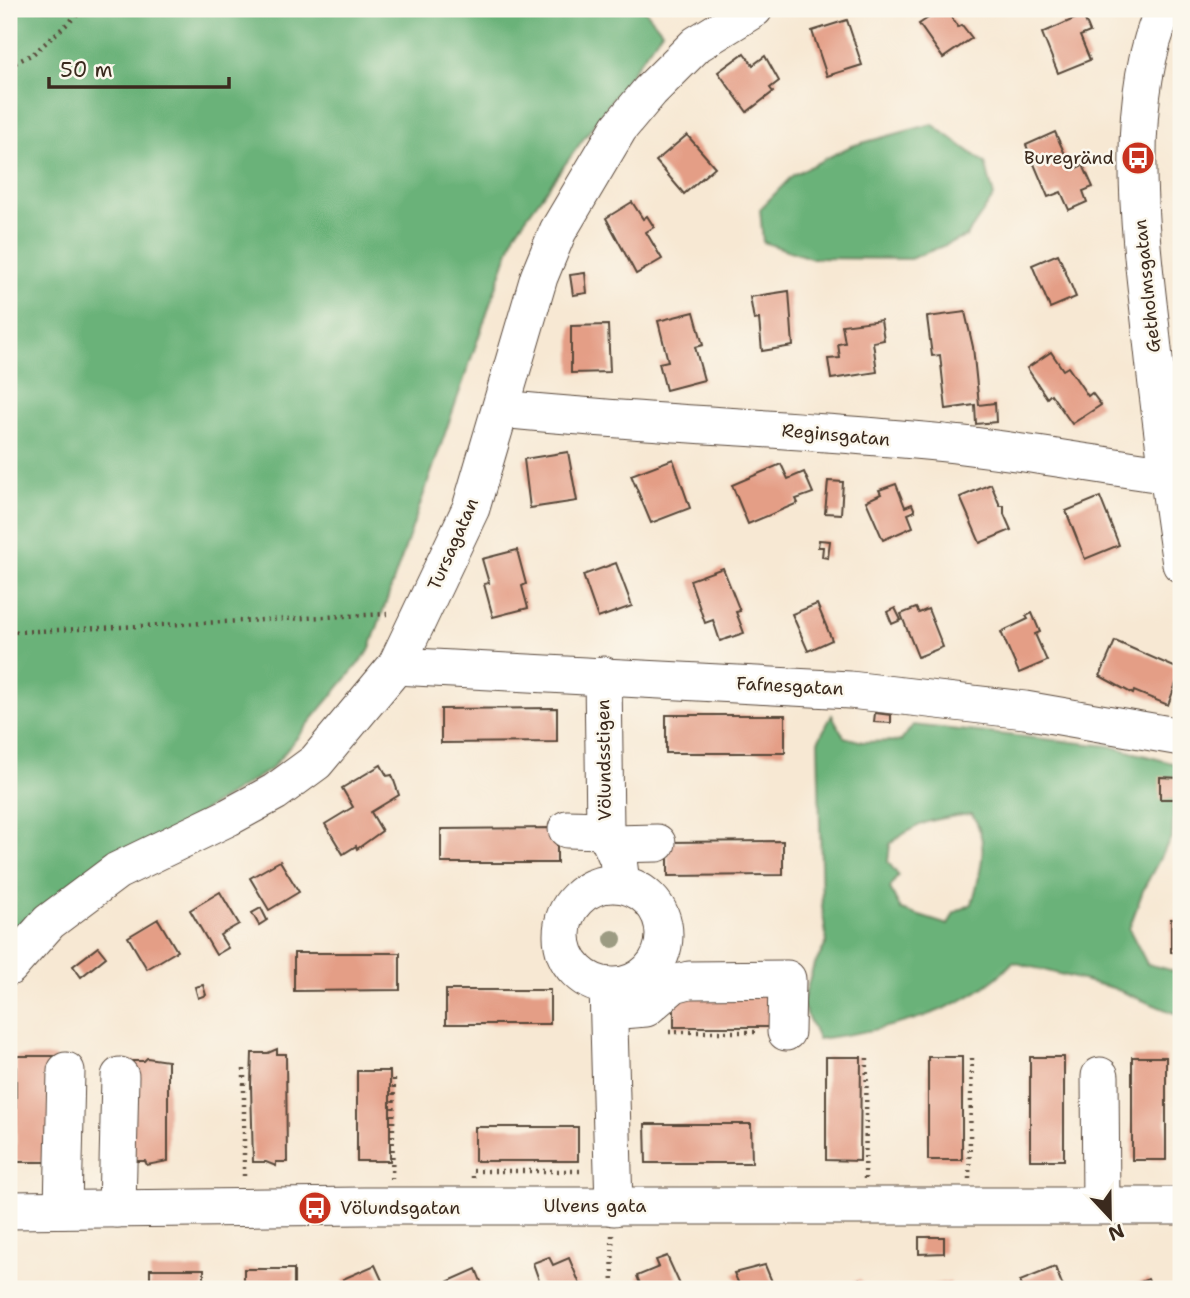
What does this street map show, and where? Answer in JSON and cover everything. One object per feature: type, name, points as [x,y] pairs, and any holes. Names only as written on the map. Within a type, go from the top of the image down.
[{"type":"street","name":"Tursagatan","points":[[9,967],[49,922],[117,871],[275,792],[316,762],[396,666],[471,509],[543,265],[558,231],[619,128],[696,44],[754,9]]},
{"type":"street","name":"Getholmsgatan","points":[[1163,14],[1149,61],[1139,123],[1138,198],[1168,475],[1181,564]]},
{"type":"street","name":"Reginsgatan","points":[[502,409],[629,422],[750,427],[962,445],[1168,475]]},
{"type":"street","name":"Fafnesgatan","points":[[396,666],[850,690],[1025,710],[1181,737]]},
{"type":"street","name":"Völundsstigen","points":[[603,675],[609,837],[618,859],[621,884]]},
{"type":"street","points":[[567,829],[657,843]]},
{"type":"street","points":[[609,998],[626,985],[642,978],[655,965],[663,948],[664,927],[658,910],[647,896],[621,884],[603,884],[586,891],[572,903],[564,918],[561,940],[566,957],[577,972],[609,998],[646,1008],[674,984],[689,980],[787,979],[786,1032]]},
{"type":"street","points":[[609,998],[614,1207]]},
{"type":"street","points":[[64,1209],[66,1071]]},
{"type":"street","points":[[117,1209],[120,1076]]},
{"type":"street","points":[[1100,1076],[1101,1205]]},
{"type":"street","name":"Ulvens gata","points":[[9,1210],[1181,1206]]},
{"type":"path","points":[[9,66],[33,54],[84,9]]},
{"type":"path","points":[[9,628],[17,632],[423,612]]},
{"type":"path","points":[[668,1032],[786,1032]]},
{"type":"path","points":[[865,1174],[867,1055]]},
{"type":"path","points":[[969,1175],[972,1058]]},
{"type":"path","points":[[244,1069],[244,1169]]},
{"type":"path","points":[[392,1168],[394,1076]]},
{"type":"path","points":[[473,1189],[473,1171],[584,1171]]},
{"type":"path","points":[[613,1289],[614,1207]]},
{"type":"green space","points":[[9,9],[644,9],[662,31],[515,233],[369,651],[271,769],[9,931]]},
{"type":"green space","points":[[932,124],[985,163],[994,196],[966,237],[910,259],[810,258],[763,242],[760,209],[793,175],[851,146]]},
{"type":"green space","points":[[832,715],[844,737],[863,742],[901,741],[913,725],[1109,746],[1176,764],[1172,836],[1144,888],[1129,929],[1147,964],[1181,973],[1181,1016],[1113,988],[1013,962],[994,980],[972,995],[923,1017],[818,1039],[802,1004],[813,968],[827,942],[822,907],[818,741]],"holes":[[[972,814],[978,825],[982,858],[972,904],[954,913],[948,925],[901,910],[890,888],[898,875],[888,862],[890,844],[919,825],[938,819]]]},
{"type":"building","points":[[946,9],[958,27],[962,25],[972,38],[943,58],[919,24]]},
{"type":"building","points":[[1083,15],[1090,32],[1080,36],[1090,60],[1058,73],[1042,33]]},
{"type":"building","points":[[847,20],[862,65],[827,76],[812,31]]},
{"type":"building","points":[[744,53],[753,65],[765,56],[779,81],[770,88],[773,92],[747,112],[718,72]]},
{"type":"building","points":[[1055,132],[1072,170],[1083,165],[1093,187],[1083,191],[1087,202],[1069,210],[1061,192],[1048,197],[1026,145]]},
{"type":"building","points":[[687,135],[715,167],[684,194],[656,161]]},
{"type":"building","points":[[632,202],[643,219],[647,216],[654,227],[646,232],[662,259],[636,274],[606,218]]},
{"type":"building","points":[[1058,254],[1076,297],[1050,308],[1032,265]]},
{"type":"building","points":[[585,273],[587,293],[573,295],[570,275]]},
{"type":"building","points":[[789,291],[793,346],[762,351],[759,319],[754,320],[750,297]]},
{"type":"building","points":[[694,312],[703,345],[695,347],[704,380],[666,390],[659,363],[668,361],[658,321]]},
{"type":"building","points":[[965,312],[973,347],[979,405],[995,403],[996,422],[976,424],[975,405],[946,409],[940,355],[932,356],[927,317]]},
{"type":"building","points":[[881,320],[884,340],[873,342],[877,372],[831,379],[828,359],[840,358],[838,344],[845,343],[842,325]]},
{"type":"building","points":[[608,325],[610,372],[571,373],[571,326]]},
{"type":"building","points":[[1051,352],[1063,370],[1068,367],[1088,396],[1092,393],[1101,405],[1072,424],[1051,394],[1047,398],[1027,368]]},
{"type":"building","points":[[568,452],[577,501],[530,508],[524,459]]},
{"type":"building","points":[[673,459],[690,508],[651,523],[631,475]]},
{"type":"building","points":[[781,464],[788,479],[804,472],[813,493],[796,499],[798,503],[748,524],[732,485]]},
{"type":"building","points":[[828,481],[843,482],[841,514],[825,513]]},
{"type":"building","points":[[896,484],[905,507],[912,504],[915,511],[908,514],[913,527],[883,540],[866,501],[881,494],[879,490]]},
{"type":"building","points":[[991,484],[1000,506],[1004,506],[1004,514],[1011,530],[980,543],[960,497]]},
{"type":"building","points":[[1100,497],[1119,545],[1085,559],[1066,511]]},
{"type":"building","points":[[819,540],[830,541],[828,558],[822,557],[823,547],[818,547]]},
{"type":"building","points":[[517,550],[526,584],[522,586],[528,608],[493,617],[484,584],[489,583],[482,559]]},
{"type":"building","points":[[616,563],[632,606],[598,618],[583,575]]},
{"type":"building","points":[[723,568],[740,611],[736,612],[744,633],[720,641],[713,620],[705,623],[690,580]]},
{"type":"building","points":[[817,604],[832,640],[808,651],[792,614]]},
{"type":"building","points":[[895,608],[901,620],[892,624],[887,612]]},
{"type":"building","points":[[916,608],[919,613],[928,609],[943,647],[918,657],[901,614]]},
{"type":"building","points":[[1032,613],[1040,632],[1035,634],[1047,661],[1019,673],[1001,632],[1028,619],[1026,616]]},
{"type":"building","points":[[1115,641],[1181,670],[1168,705],[1134,691],[1133,694],[1100,676]]},
{"type":"building","points":[[557,708],[557,742],[441,743],[441,709]]},
{"type":"building","points":[[875,713],[891,715],[891,723],[874,722]]},
{"type":"building","points":[[666,715],[785,715],[785,753],[666,753]]},
{"type":"building","points":[[381,765],[387,776],[392,775],[399,795],[371,812],[382,831],[357,849],[356,846],[343,854],[325,824],[353,807],[342,788]]},
{"type":"building","points":[[1160,777],[1181,778],[1181,799],[1160,799]]},
{"type":"building","points":[[557,828],[557,863],[441,863],[441,829]]},
{"type":"building","points":[[783,841],[783,875],[668,876],[668,842]]},
{"type":"building","points":[[280,861],[299,892],[269,910],[250,878]]},
{"type":"building","points":[[220,892],[239,924],[220,935],[228,948],[216,955],[190,910]]},
{"type":"building","points":[[261,908],[267,920],[259,925],[252,913]]},
{"type":"building","points":[[158,919],[177,951],[147,969],[128,937]]},
{"type":"building","points":[[1171,919],[1181,919],[1181,953],[1171,952]]},
{"type":"building","points":[[98,947],[106,957],[81,977],[73,966]]},
{"type":"building","points":[[294,953],[400,953],[400,990],[294,991]]},
{"type":"building","points":[[203,985],[206,995],[198,998],[195,987]]},
{"type":"building","points":[[674,988],[781,988],[781,1027],[674,1027]]},
{"type":"building","points":[[446,990],[550,990],[550,1024],[446,1024]]},
{"type":"building","points":[[277,1049],[277,1054],[286,1054],[287,1162],[276,1162],[276,1166],[266,1162],[253,1162],[251,1085],[252,1053],[268,1053]]},
{"type":"building","points":[[16,1056],[55,1056],[55,1162],[16,1162]]},
{"type":"building","points":[[826,1057],[861,1057],[860,1161],[826,1160]]},
{"type":"building","points":[[928,1057],[962,1057],[962,1160],[928,1160]]},
{"type":"building","points":[[1030,1057],[1064,1057],[1064,1160],[1030,1160]]},
{"type":"building","points":[[1132,1057],[1166,1057],[1166,1160],[1132,1160]]},
{"type":"building","points":[[147,1058],[168,1061],[168,1161],[147,1165],[145,1161],[131,1161],[131,1061],[144,1061]]},
{"type":"building","points":[[357,1071],[390,1071],[390,1161],[357,1161]]},
{"type":"building","points":[[645,1124],[751,1124],[752,1163],[646,1163]]},
{"type":"building","points":[[475,1127],[578,1127],[578,1161],[475,1161]]},
{"type":"building","points":[[919,1237],[944,1237],[944,1253],[919,1254]]},
{"type":"building","points":[[667,1256],[682,1289],[642,1289],[637,1276],[659,1267],[656,1260]]},
{"type":"building","points":[[549,1257],[553,1265],[569,1258],[582,1289],[542,1289],[533,1263]]},
{"type":"building","points":[[375,1265],[386,1289],[347,1289],[343,1279]]},
{"type":"building","points":[[765,1265],[775,1289],[741,1289],[734,1273]]},
{"type":"building","points":[[1055,1267],[1064,1289],[1023,1289],[1020,1281]]},
{"type":"building","points":[[150,1269],[204,1269],[204,1289],[150,1289]]},
{"type":"building","points":[[244,1269],[294,1269],[294,1289],[244,1289]]},
{"type":"building","points":[[476,1269],[484,1289],[442,1289],[440,1285]]},
{"type":"building","points":[[860,1279],[865,1289],[837,1289]]},
{"type":"building","points":[[1148,1279],[1152,1289],[1123,1289]]},
{"type":"building","points":[[950,1281],[952,1289],[921,1287]]},
{"type":"place","name":"Buregränd","points":[[1138,158]]},
{"type":"place","name":"Völundsgatan","points":[[315,1208]]}]
